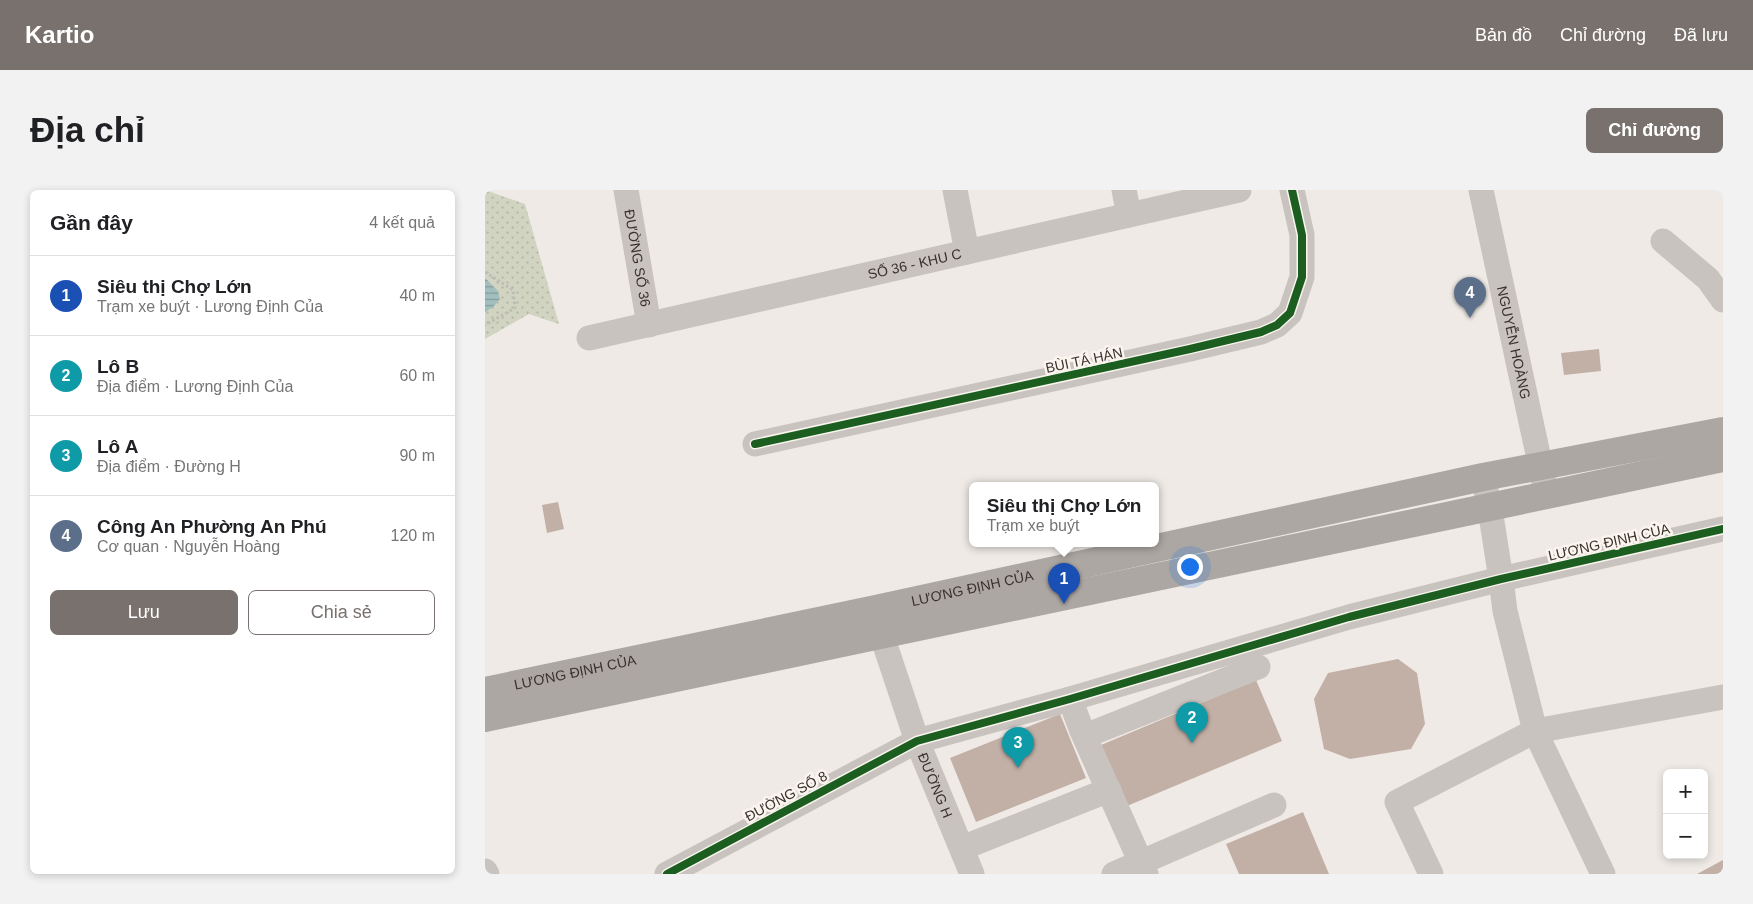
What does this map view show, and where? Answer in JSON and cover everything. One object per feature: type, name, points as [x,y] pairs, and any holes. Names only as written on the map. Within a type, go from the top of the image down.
[{"type":"main road","name":"LƯƠNG ĐỊNH CỦA","points":[[485,691],[876,609],[1483,477],[1723,431]]},
{"type":"main road","name":"LƯƠNG ĐỊNH CỦA","points":[[485,718],[1490,509],[1723,458]]},
{"type":"street","name":"ĐƯỜNG SỐ 36","points":[[627,190],[649,325]]},
{"type":"street","points":[[955,190],[967,252]]},
{"type":"street","points":[[1124,190],[1129,215]]},
{"type":"street","name":"SỐ 36 - KHU C","points":[[589,338],[1239,190]]},
{"type":"street","name":"BÙI TÁ HÁN","points":[[755,444],[1205,346],[1277,326],[1289,313],[1302,277],[1302,235],[1292,190]]},
{"type":"street","name":"NGUYỄN HOÀNG","points":[[1481,190],[1547,496]]},
{"type":"street","points":[[1663,241],[1708,279],[1723,300]]},
{"type":"street","points":[[1483,477],[1490,509],[1505,612],[1535,731],[1603,874]]},
{"type":"street","name":"LƯƠNG ĐỊNH CỦA","points":[[1070,699],[1349,617],[1501,579],[1723,529]]},
{"type":"street","name":"ĐƯỜNG H","points":[[876,609],[882,636],[917,741],[972,874]]},
{"type":"street","points":[[1085,736],[1258,667]]},
{"type":"street","points":[[1431,874],[1397,802],[1535,731],[1723,697]]},
{"type":"street","points":[[1070,699],[1144,869]]},
{"type":"street","name":"ĐƯỜNG SỐ 8","points":[[667,874],[917,741],[1070,699]]},
{"type":"street","points":[[961,848],[1109,790]]},
{"type":"street","points":[[1114,874],[1144,869],[1274,805]]},
{"type":"street","points":[[485,870],[487,874]]},
{"type":"path","points":[[485,272],[513,290],[515,308],[485,325]]},
{"type":"green space","points":[[485,190],[525,204],[559,324],[529,314],[485,339]]},
{"type":"water","points":[[485,278],[498,291],[500,299],[485,312]]},
{"type":"building","points":[[1599,349],[1601,371],[1564,375],[1561,353]]},
{"type":"building","points":[[558,502],[564,529],[547,533],[542,505]]},
{"type":"building","points":[[1398,659],[1417,673],[1425,724],[1411,749],[1350,759],[1324,749],[1314,699],[1328,673]]},
{"type":"building","points":[[1256,680],[1282,741],[1127,806],[1101,745]]},
{"type":"building","points":[[1060,714],[1086,778],[976,822],[950,758]]},
{"type":"building","points":[[1303,812],[1329,874],[1239,874],[1226,844]]},
{"type":"building","points":[[1723,860],[1723,874],[1697,874]]},
{"type":"cycle path","points":[[755,444],[1190,349],[1261,332],[1277,325],[1290,313],[1302,277],[1302,235],[1292,190]]},
{"type":"cycle path","points":[[667,874],[917,741],[1070,699],[1349,617],[1501,579],[1723,529]]},
{"type":"place","name":"Công An Phường An Phú","points":[[1470,318]]},
{"type":"place","name":"Siêu thị Chợ Lớn","points":[[1064,604]]},
{"type":"place","name":"Lô B","points":[[1192,743]]},
{"type":"place","name":"Lô A","points":[[1018,768]]}]
